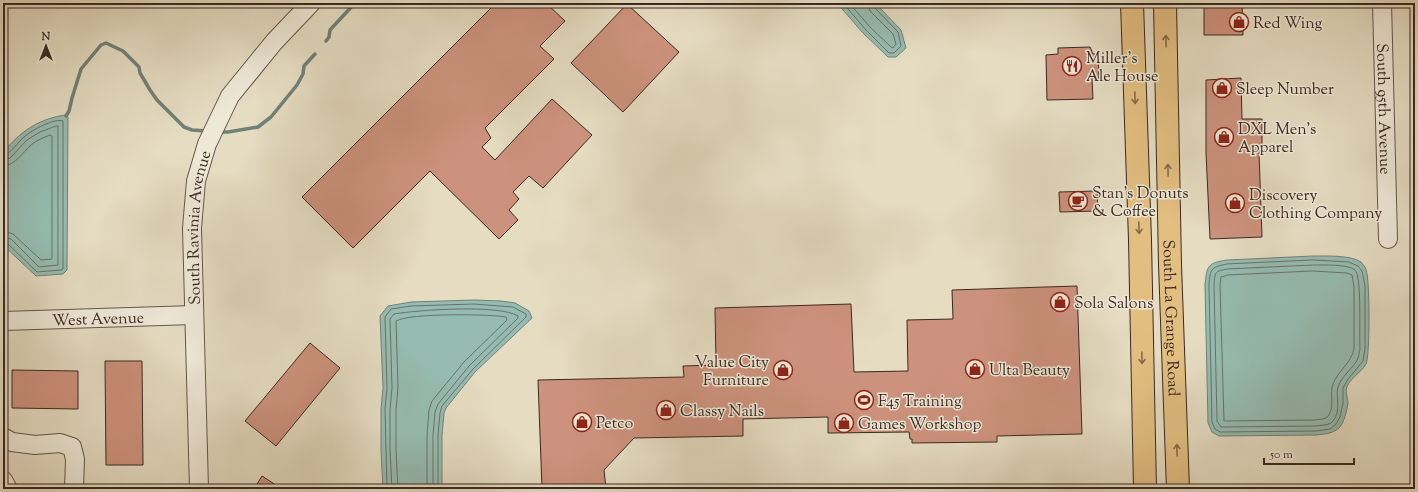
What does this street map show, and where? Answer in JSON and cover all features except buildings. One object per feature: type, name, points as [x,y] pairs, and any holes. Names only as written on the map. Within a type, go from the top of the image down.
[{"type":"highway","name":"South La Grange Road","points":[[1132,3],[1140,240],[1145,489]]},
{"type":"highway","name":"South La Grange Road","points":[[1165,3],[1170,266],[1178,489]]},
{"type":"street","name":"South Ravinia Avenue","points":[[199,489],[192,228],[196,181],[207,144],[230,96],[274,42],[311,3]]},
{"type":"street","name":"South 95th Avenue","points":[[1382,3],[1388,239]]},
{"type":"street","name":"West Avenue","points":[[3,321],[194,314]]},
{"type":"street","points":[[3,437],[12,442],[35,444],[60,443],[72,447],[75,460],[74,489]]},
{"type":"street","points":[[3,480],[8,489]]},
{"type":"water","points":[[837,3],[875,3],[901,30],[906,48],[896,57],[888,57],[863,33]]},
{"type":"water","points":[[66,115],[68,117],[67,270],[63,274],[36,276],[3,245],[3,153],[9,145],[31,127],[47,119]]},
{"type":"water","points":[[1338,256],[1351,258],[1361,262],[1366,269],[1369,317],[1367,358],[1364,367],[1347,386],[1346,390],[1348,403],[1342,423],[1339,428],[1334,431],[1316,435],[1219,436],[1212,432],[1208,423],[1205,285],[1206,274],[1209,266],[1215,262],[1227,260]]},
{"type":"water","points":[[474,300],[515,303],[529,311],[532,318],[475,372],[446,408],[444,413],[442,435],[442,489],[383,489],[381,409],[383,388],[380,316],[388,306],[411,302]]},
{"type":"waterway","points":[[326,41],[329,37],[330,30],[355,3]]},
{"type":"waterway","points":[[66,116],[69,111],[81,69],[101,45],[106,43],[123,51],[139,67],[140,73],[157,100],[184,127],[192,130],[207,131]]},
{"type":"waterway","points":[[219,132],[258,127],[271,117],[297,85],[303,74],[304,66],[315,54]]},
{"type":"place","name":"Red Wing","points":[[1239,22]]},
{"type":"place","name":"Miller's Ale House","points":[[1072,66]]},
{"type":"place","name":"Sleep Number","points":[[1222,88]]},
{"type":"place","name":"DXL Men's Apparel","points":[[1224,137]]},
{"type":"place","name":"Stan's Donuts & Coffee","points":[[1078,201]]},
{"type":"place","name":"Discovery Clothing Company","points":[[1235,203]]},
{"type":"place","name":"Sola Salons","points":[[1060,302]]},
{"type":"place","name":"Ulta Beauty","points":[[975,369]]},
{"type":"place","name":"Value City Furniture","points":[[783,370]]},
{"type":"place","name":"F45 Training","points":[[864,400]]},
{"type":"place","name":"Classy Nails","points":[[666,410]]},
{"type":"place","name":"Petco","points":[[582,422]]},
{"type":"place","name":"Games Workshop","points":[[844,423]]}]
